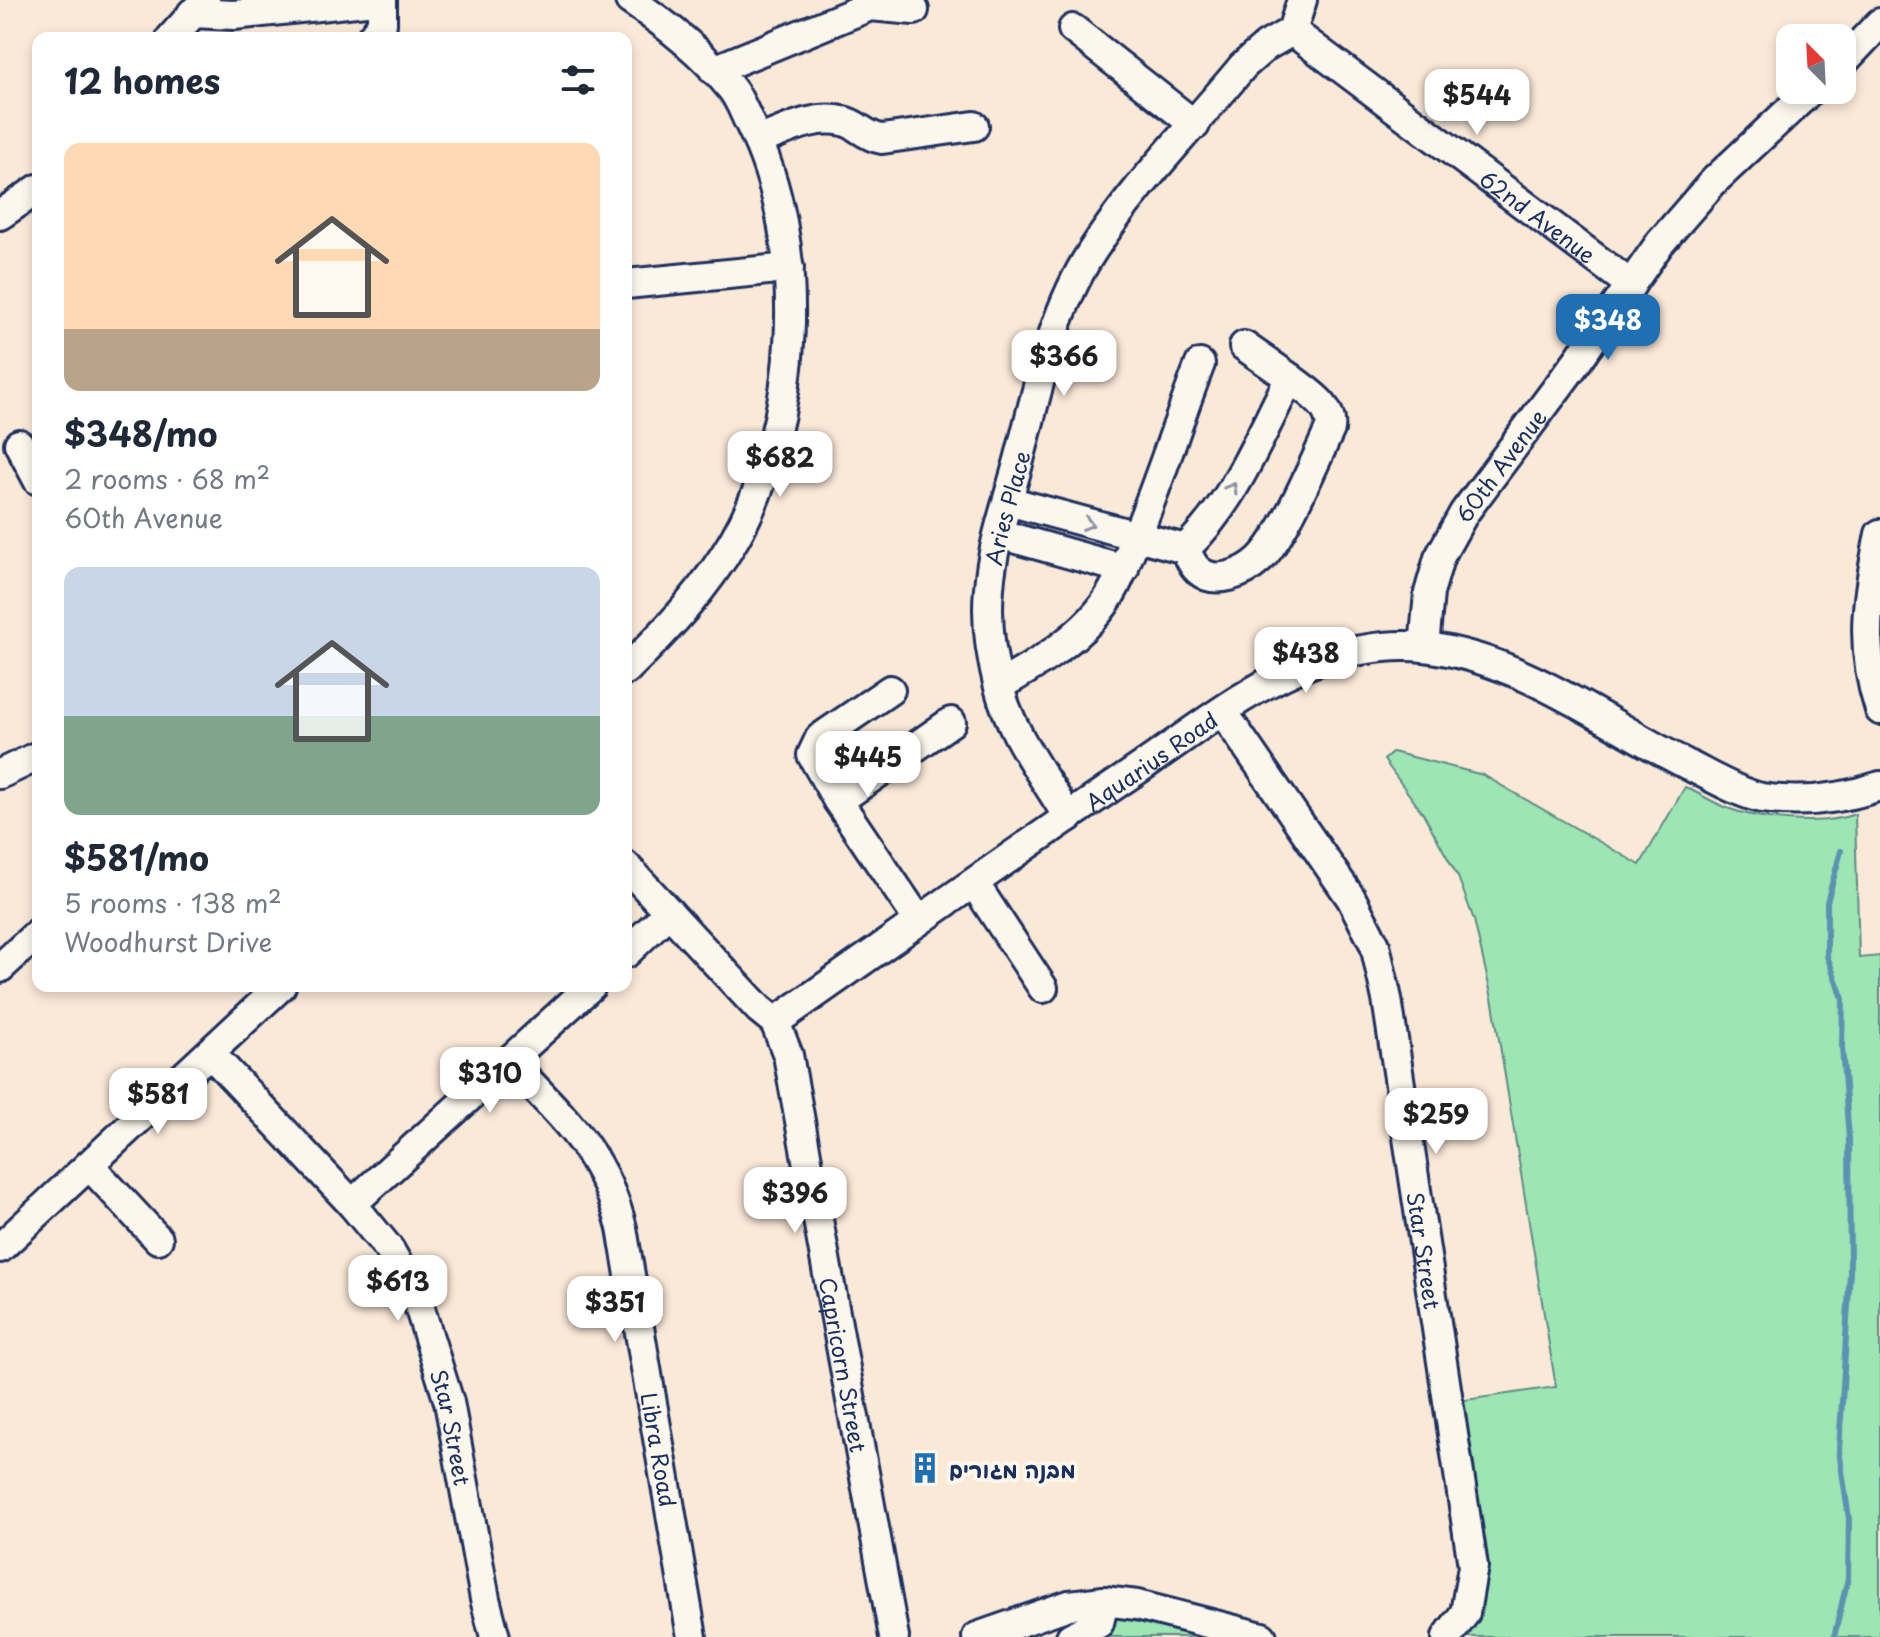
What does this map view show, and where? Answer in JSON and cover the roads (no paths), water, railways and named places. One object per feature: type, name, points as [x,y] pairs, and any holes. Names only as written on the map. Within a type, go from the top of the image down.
[{"type":"street","points":[[176,32],[199,7],[234,15],[375,0]]},
{"type":"street","points":[[376,32],[382,24],[382,0]]},
{"type":"street","points":[[630,0],[691,45],[732,89],[758,141],[777,191],[789,268],[789,334],[783,399],[774,440],[757,488],[736,537],[711,577],[671,626],[632,664]]},
{"type":"street","points":[[1292,31],[1302,0]]},
{"type":"street","points":[[714,70],[870,6],[914,10]]},
{"type":"street","points":[[1856,48],[1880,23]]},
{"type":"street","points":[[1073,29],[1195,125]]},
{"type":"street","name":"Aries Place","points":[[1068,817],[1026,752],[1008,715],[989,641],[989,585],[1008,501],[1070,292],[1090,255],[1116,217],[1243,66],[1266,46],[1292,31]]},
{"type":"street","name":"62nd Avenue","points":[[1292,31],[1631,285]]},
{"type":"street","name":"60th Avenue","points":[[1424,647],[1429,593],[1436,570],[1464,513],[1660,243],[1713,182],[1796,104]]},
{"type":"street","points":[[758,141],[803,123],[824,120],[844,121],[867,136],[882,139],[974,126]]},
{"type":"street","points":[[0,215],[32,193]]},
{"type":"street","points":[[632,283],[789,268]]},
{"type":"street","points":[[1008,501],[1185,549],[1199,572],[1209,577],[1225,578],[1261,559],[1278,532],[1332,420],[1317,400],[1244,346]]},
{"type":"street","points":[[999,686],[1041,660],[1093,618],[1113,592],[1153,500],[1200,364]]},
{"type":"street","points":[[1185,549],[1202,533],[1227,498],[1290,378]]},
{"type":"street","points":[[19,443],[32,468]]},
{"type":"street","points":[[999,534],[1124,569]]},
{"type":"street","points":[[1880,534],[1866,608],[1866,637],[1869,677],[1880,710]]},
{"type":"street","name":"Aquarius Road","points":[[775,1022],[1223,712],[1268,684],[1313,663],[1360,650],[1424,647],[1460,654],[1544,684],[1657,749],[1759,798],[1805,801],[1846,796],[1880,786]]},
{"type":"street","points":[[890,690],[820,738],[812,755],[838,801],[919,921]]},
{"type":"street","name":"Star Street","points":[[1223,712],[1351,898],[1375,945],[1387,999],[1473,1566],[1465,1613],[1447,1637]]},
{"type":"street","points":[[838,801],[951,722]]},
{"type":"street","points":[[0,774],[32,759]]},
{"type":"street","name":"Capricorn Street","points":[[632,872],[759,1009],[775,1022],[788,1055],[894,1637]]},
{"type":"street","points":[[974,883],[1043,988]]},
{"type":"street","points":[[632,947],[669,912]]},
{"type":"street","points":[[0,968],[32,939]]},
{"type":"street","points":[[0,1248],[275,992]]},
{"type":"street","points":[[352,1204],[585,992]]},
{"type":"street","name":"Star Street","points":[[210,1053],[352,1204],[389,1249],[416,1296],[449,1402],[485,1599],[495,1637]]},
{"type":"street","name":"Libra Road","points":[[510,1062],[579,1134],[614,1197],[622,1228],[692,1637]]},
{"type":"street","points":[[89,1165],[158,1239]]},
{"type":"street","points":[[977,1637],[1069,1605],[1100,1621]]},
{"type":"street","points":[[1071,1637],[1137,1605],[1262,1637]]},
{"type":"waterway","points":[[1834,1637],[1848,1578],[1849,1519],[1839,1450],[1850,1272],[1849,1139],[1842,1047],[1843,999],[1827,956],[1827,902],[1841,851]]},
{"type":"place","name":"מבנה מגורים","points":[[925,1468]]}]
